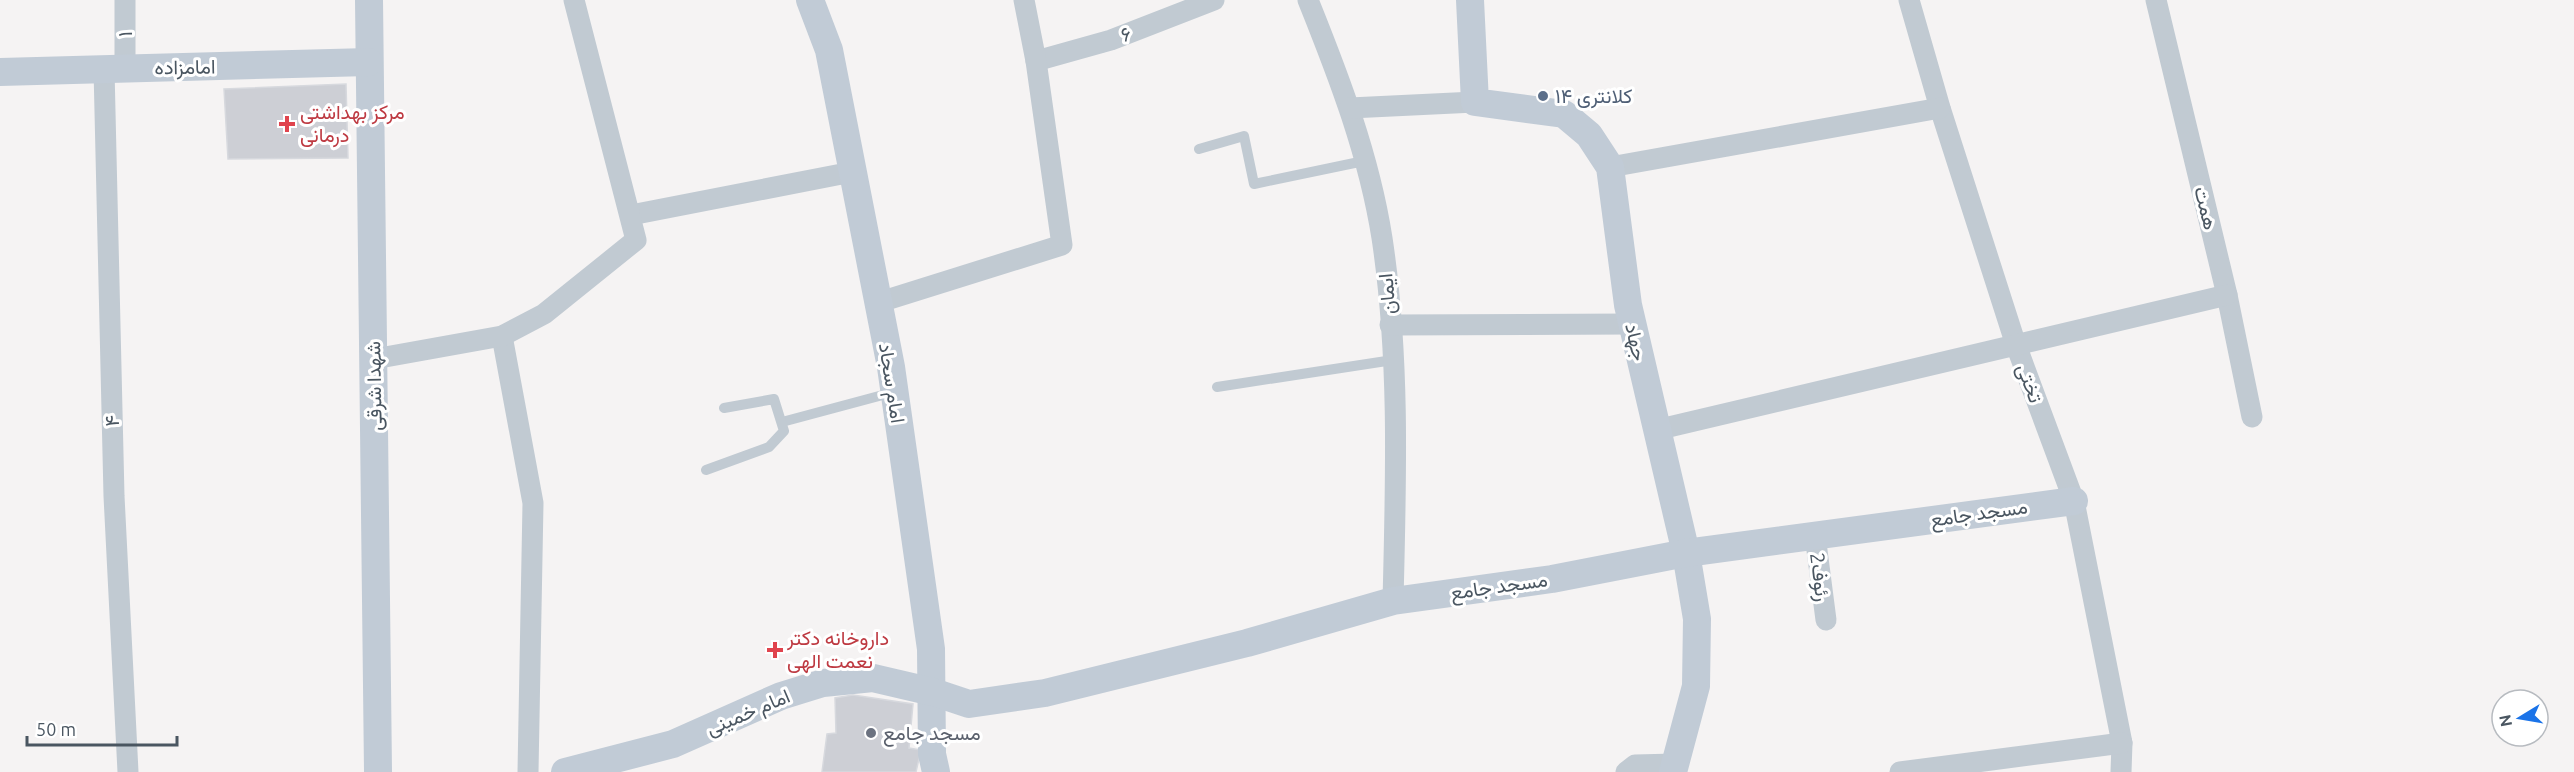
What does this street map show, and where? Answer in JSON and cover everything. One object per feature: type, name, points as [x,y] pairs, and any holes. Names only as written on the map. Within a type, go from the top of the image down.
[{"type":"street","name":"۱","points":[[115,69],[125,0]]},
{"type":"street","name":"شهدا شرقی","points":[[369,0],[379,772]]},
{"type":"street","points":[[374,359],[502,336],[544,314],[636,240],[574,0]]},
{"type":"street","name":"امام سجاد","points":[[810,0],[829,50],[880,302],[924,594],[933,692],[932,754],[936,772]]},
{"type":"street","points":[[880,302],[1062,245],[1036,61],[1024,0]]},
{"type":"street","name":"۶","points":[[1036,61],[1111,40],[1214,0]]},
{"type":"street","name":"ایمان","points":[[1308,0],[1350,108],[1382,237],[1393,360],[1396,479],[1394,601]]},
{"type":"street","points":[[1350,108],[1475,102],[1470,0]]},
{"type":"street","name":"تختی","points":[[1908,0],[2016,345],[2074,501],[2122,743],[2121,772]]},
{"type":"street","name":"همت","points":[[2156,0],[2227,295],[2252,417]]},
{"type":"street","name":"امامزاده","points":[[0,72],[369,62]]},
{"type":"street","name":"۴","points":[[115,69],[114,496],[128,772]]},
{"type":"street","name":"جهاد","points":[[1475,102],[1564,114],[1589,135],[1610,167],[1632,324],[1686,553],[1697,619],[1696,687],[1674,768]]},
{"type":"street","points":[[1610,167],[1940,108]]},
{"type":"street","points":[[631,215],[852,172]]},
{"type":"street","points":[[1656,430],[2227,295]]},
{"type":"street","points":[[1390,325],[1632,324]]},
{"type":"street","points":[[502,336],[533,503],[528,772]]},
{"type":"street","name":"مسجد جامع","points":[[933,692],[969,704],[1045,693],[1247,643],[1394,601],[1552,579],[1686,553],[2074,501]]},
{"type":"street","name":"رئوف2","points":[[1815,535],[1826,620]]},
{"type":"street","name":"امام خمینی","points":[[565,772],[673,744],[781,696],[823,683],[873,678],[933,692]]},
{"type":"street","points":[[1900,772],[2122,743]]},
{"type":"street","points":[[1626,772],[1635,765],[1674,768]]},
{"type":"street","points":[[369,772],[379,772]]},
{"type":"lane","points":[[1199,149],[1244,136],[1254,184],[1364,161]]},
{"type":"lane","points":[[1217,387],[1393,360]]},
{"type":"lane","points":[[782,422],[894,392]]},
{"type":"lane","points":[[706,470],[769,447],[784,431],[774,399],[724,408]]},
{"type":"building","name":"مرکز بهداشتی درمانی","points":[[346,84],[348,158],[228,159],[224,89]]},
{"type":"building","name":"مسجد جامع","points":[[853,695],[913,704],[909,748],[921,750],[916,772],[822,772],[827,734],[836,733],[835,698]]},
{"type":"place","name":"کلانتری ۱۴","points":[[1543,96]]},
{"type":"place","name":"مرکز بهداشتی درمانی","points":[[287,124]]},
{"type":"place","name":"داروخانه دکتر نعمت الهی","points":[[775,650]]},
{"type":"place","name":"مسجد جامع","points":[[871,733]]}]
